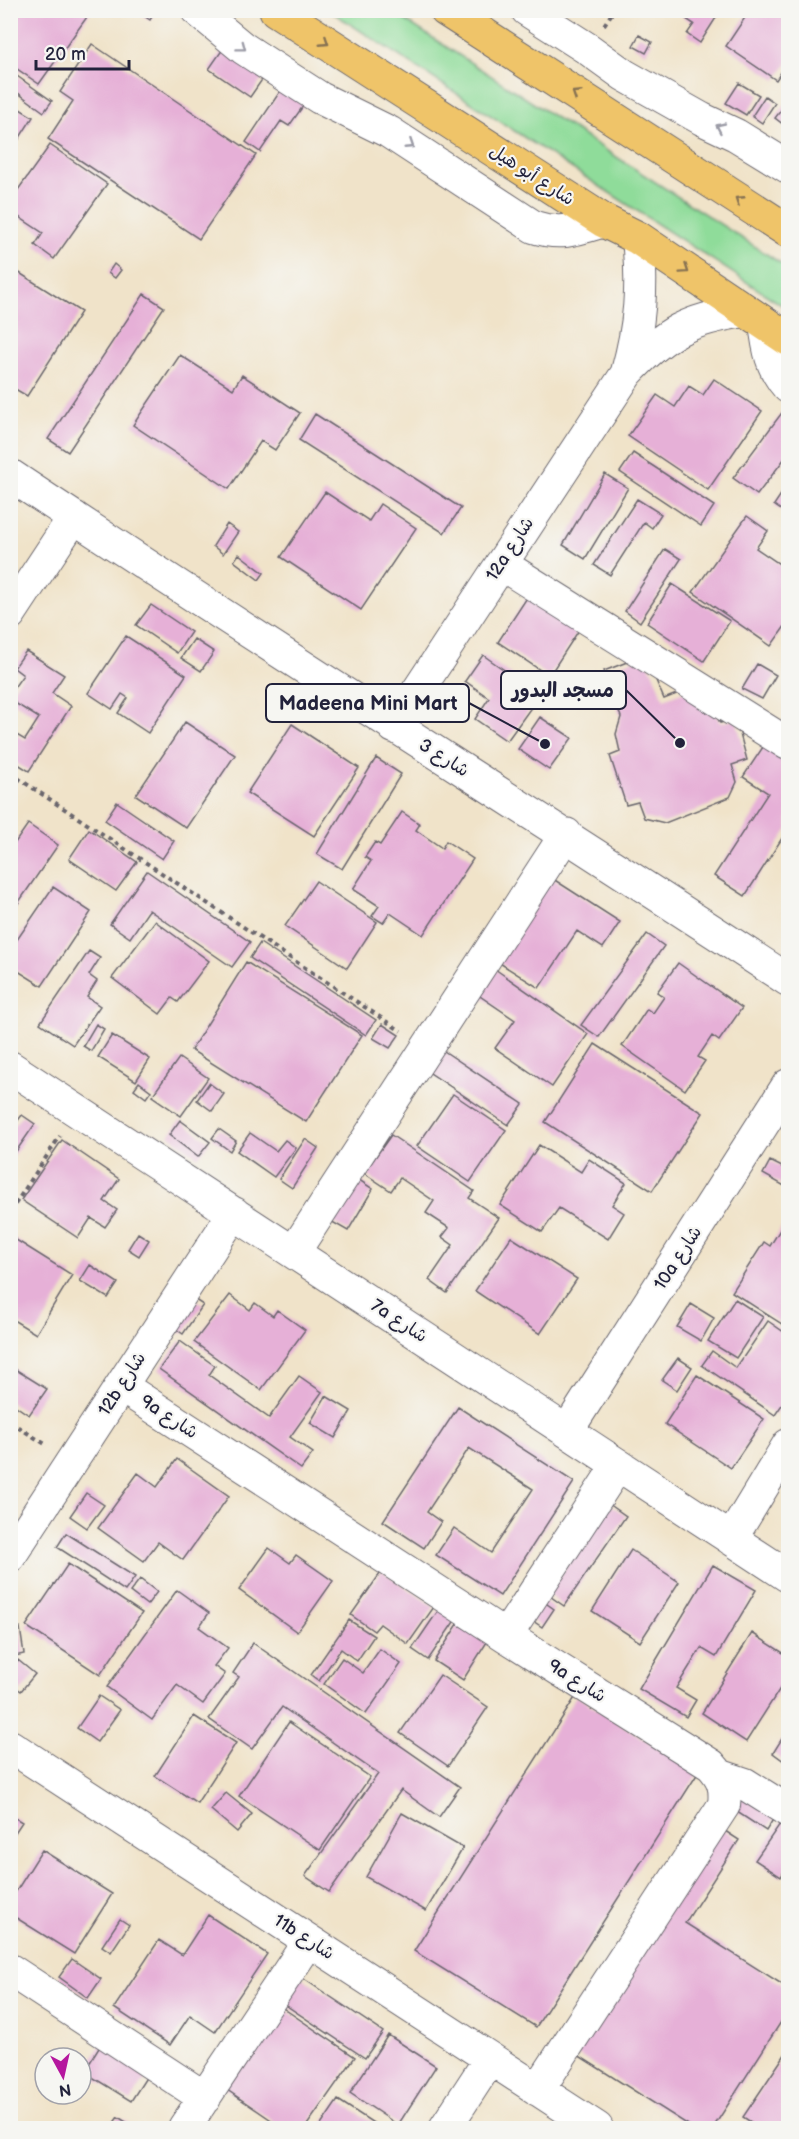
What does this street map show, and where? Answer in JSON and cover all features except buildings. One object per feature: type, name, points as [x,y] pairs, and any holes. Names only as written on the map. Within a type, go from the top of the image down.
[{"type":"main road","name":"شارع أبو هيل","points":[[276,10],[604,220],[638,238],[766,324]]},
{"type":"main road","points":[[446,10],[789,231]]},
{"type":"street","points":[[197,10],[243,48],[292,81],[320,98],[389,132],[534,227],[561,232],[604,220]]},
{"type":"street","points":[[527,10],[624,75],[702,119],[736,135],[789,167]]},
{"type":"street","name":"12a شارع","points":[[627,373],[636,340],[641,306],[642,272],[638,238]]},
{"type":"street","name":"12a شارع","points":[[394,727],[627,373],[651,348],[679,328],[711,316],[766,324]]},
{"type":"street","points":[[766,324],[769,355],[776,372],[789,387]]},
{"type":"street","name":"شارع 3","points":[[10,475],[394,727],[566,834],[789,980]]},
{"type":"street","points":[[10,614],[74,517]]},
{"type":"street","points":[[501,564],[789,744]]},
{"type":"street","points":[[294,1252],[566,834]]},
{"type":"street","name":"7a شارع","points":[[10,1067],[789,1576]]},
{"type":"street","name":"10a شارع","points":[[567,1431],[789,1085]]},
{"type":"street","name":"12b شارع","points":[[10,1556],[234,1212]]},
{"type":"street","name":"9a شارع","points":[[121,1386],[506,1636],[711,1765],[722,1776],[745,1784],[789,1811]]},
{"type":"street","points":[[731,1539],[789,1445]]},
{"type":"street","points":[[506,1636],[618,1465]]},
{"type":"street","name":"11b شارع","points":[[10,1746],[597,2128]]},
{"type":"street","points":[[538,2090],[723,1805],[726,1790],[722,1776]]},
{"type":"street","points":[[184,2128],[309,1941]]},
{"type":"street","points":[[10,1970],[205,2098]]},
{"type":"street","points":[[445,2128],[490,2059]]},
{"type":"path","points":[[10,773],[427,1048]]},
{"type":"path","points":[[10,1212],[77,1110]]},
{"type":"path","points":[[10,1422],[72,1461]]},
{"type":"green space","points":[[330,11],[391,11],[788,268],[788,309]]},
{"type":"place","name":"مسجد البدور","points":[[680,743]]},
{"type":"place","name":"Madeena Mini Mart","points":[[545,744]]}]
